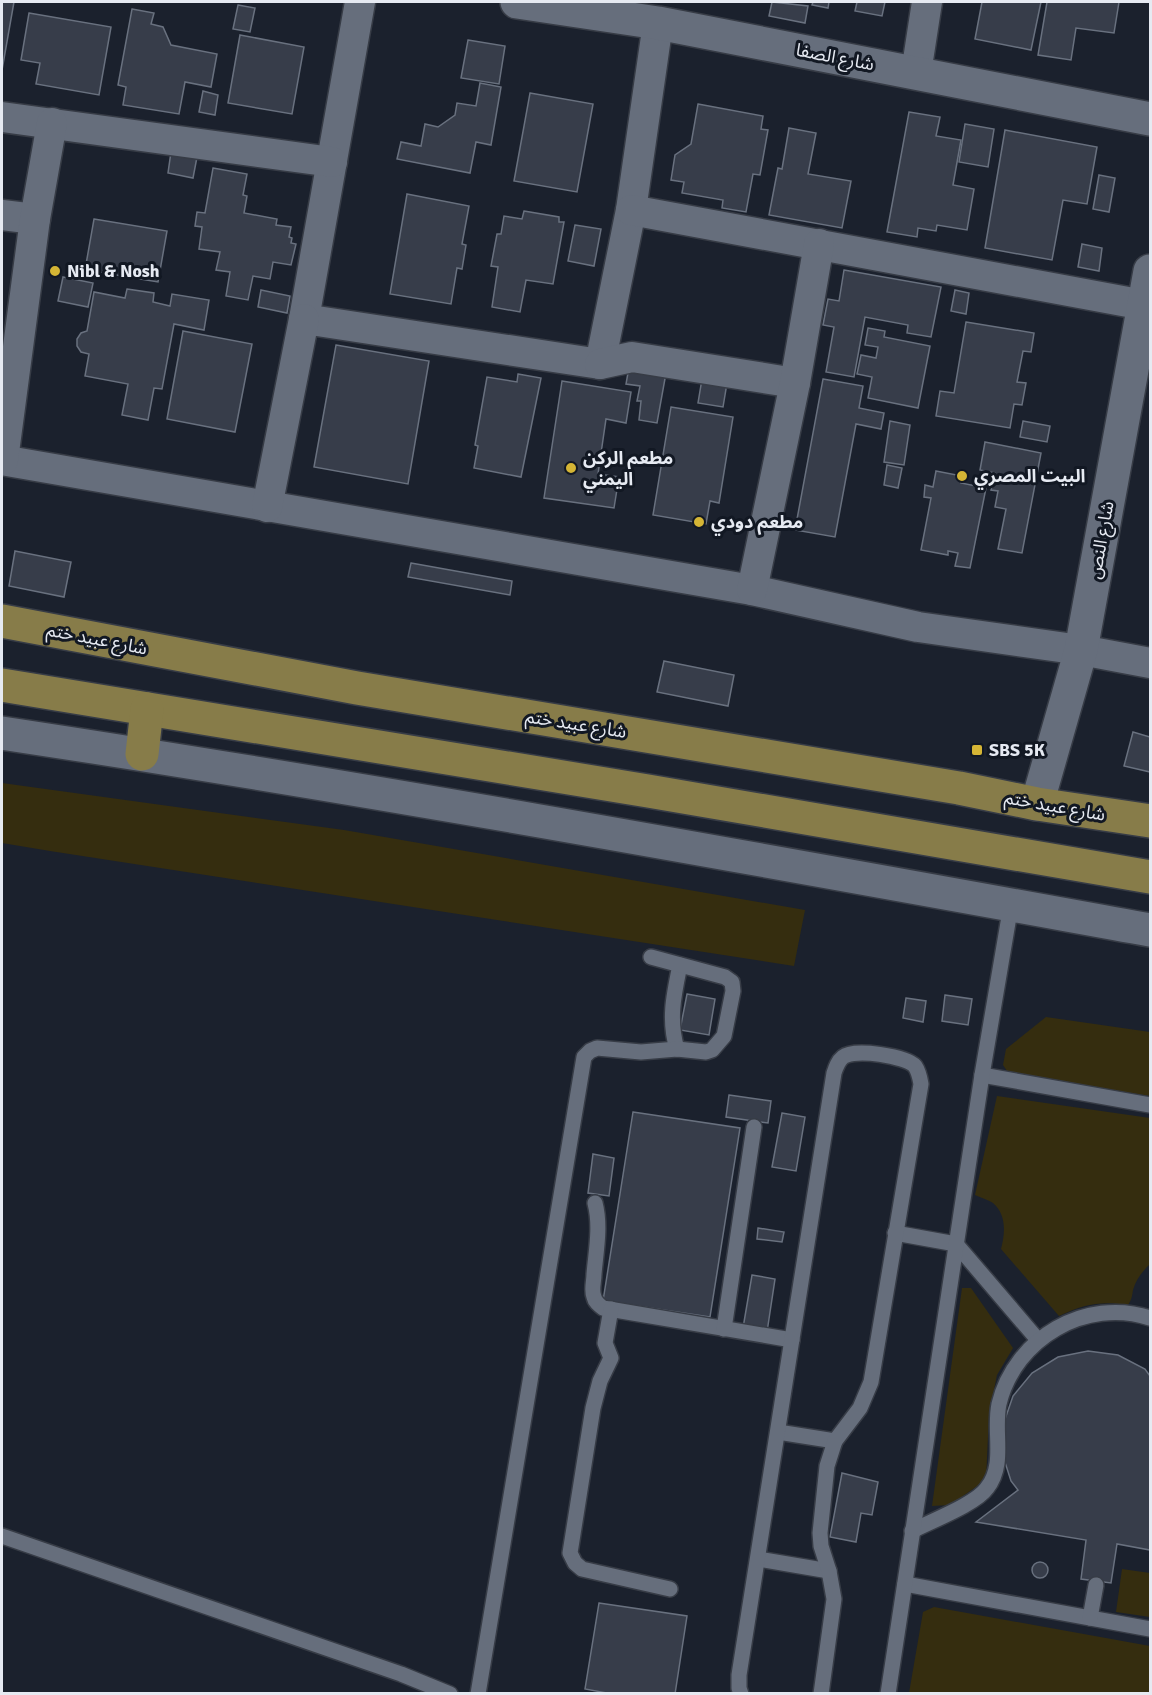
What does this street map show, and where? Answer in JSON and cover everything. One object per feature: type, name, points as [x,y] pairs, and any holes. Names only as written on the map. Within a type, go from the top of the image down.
[{"type":"main road","name":"شارع عبيد ختم","points":[[2,621],[357,688],[959,788],[1037,804],[1150,821]]},
{"type":"main road","points":[[2,685],[648,790],[1150,877]]},
{"type":"main road","points":[[142,754],[147,709]]},
{"type":"street","points":[[267,507],[304,319],[360,2]]},
{"type":"street","name":"شارع الصفا","points":[[517,2],[658,23],[1150,119]]},
{"type":"street","points":[[915,73],[927,2]]},
{"type":"street","points":[[600,364],[632,210],[658,23]]},
{"type":"street","points":[[2,117],[332,162]]},
{"type":"street","points":[[52,123],[35,219],[2,460],[752,591],[918,627],[1081,650],[1150,663]]},
{"type":"street","points":[[632,210],[1144,305]]},
{"type":"street","points":[[2,215],[35,219]]},
{"type":"street","points":[[752,591],[795,383],[819,244]]},
{"type":"street","name":"شارع النص","points":[[1037,804],[1081,650],[1150,271]]},
{"type":"street","points":[[304,319],[600,364],[632,357],[795,383]]},
{"type":"street","points":[[2,733],[142,754],[629,837],[1150,930]]},
{"type":"lane","points":[[888,1694],[981,1075],[1011,905]]},
{"type":"lane","points":[[478,1694],[584,1057],[597,1048],[641,1052],[677,1049],[706,1052],[712,1050],[724,1036],[734,986],[732,982],[725,977],[651,957]]},
{"type":"lane","points":[[677,1049],[673,1037],[671,1013],[681,965]]},
{"type":"lane","points":[[741,1694],[739,1675],[834,1073],[843,1057],[852,1053],[861,1053],[908,1061],[915,1066],[920,1075],[921,1084],[868,1389],[860,1408],[835,1441],[827,1466],[820,1533],[834,1599],[821,1694]]},
{"type":"lane","points":[[981,1075],[1150,1105]]},
{"type":"lane","points":[[724,1329],[754,1127]]},
{"type":"lane","points":[[595,1203],[599,1234],[594,1260],[593,1297],[603,1308],[792,1340]]},
{"type":"lane","points":[[896,1233],[956,1244],[1038,1340]]},
{"type":"lane","points":[[611,1309],[604,1342],[611,1358],[600,1381],[593,1408],[570,1553],[575,1563],[582,1569],[670,1589]]},
{"type":"lane","points":[[912,1531],[976,1498],[986,1490],[998,1467],[996,1429],[999,1404],[1008,1380],[1021,1359],[1038,1340],[1060,1325],[1084,1315],[1110,1311],[1137,1313],[1150,1317]]},
{"type":"lane","points":[[778,1432],[835,1441]]},
{"type":"lane","points":[[2,1536],[401,1674],[450,1694]]},
{"type":"lane","points":[[758,1559],[829,1571]]},
{"type":"lane","points":[[904,1584],[1150,1629]]},
{"type":"lane","points":[[1090,1618],[1096,1585]]},
{"type":"shaded area","points":[[2,783],[344,830],[805,910],[794,966],[50,851],[2,843]]},
{"type":"shaded area","points":[[1046,1017],[1150,1032],[1150,1096],[1013,1074],[1007,1071],[1003,1065],[1006,1049]]},
{"type":"shaded area","points":[[997,1096],[1150,1118],[1150,1264],[1136,1282],[1128,1305],[1093,1304],[1059,1316],[1001,1249],[1004,1231],[1001,1213],[993,1203],[975,1195]]},
{"type":"shaded area","points":[[962,1288],[971,1288],[1013,1348],[997,1375],[989,1415],[986,1480],[950,1505],[932,1506]]},
{"type":"shaded area","points":[[1122,1569],[1150,1573],[1150,1617],[1116,1612]]},
{"type":"shaded area","points":[[934,1607],[1150,1646],[1150,1693],[909,1693],[923,1612]]},
{"type":"building","points":[[2,2],[14,2],[2,70]]},
{"type":"building","points":[[772,2],[808,6],[805,23],[769,16]]},
{"type":"building","points":[[813,2],[829,2],[828,8],[812,5]]},
{"type":"building","points":[[857,2],[885,2],[882,16],[855,11]]},
{"type":"building","points":[[982,2],[1041,2],[1031,50],[975,39]]},
{"type":"building","points":[[1047,2],[1119,2],[1114,33],[1076,28],[1071,60],[1038,55]]},
{"type":"building","points":[[238,5],[255,8],[250,32],[233,29]]},
{"type":"building","points":[[132,9],[154,13],[151,24],[163,27],[171,45],[217,54],[211,87],[185,82],[179,114],[123,105],[126,87],[118,85]]},
{"type":"building","points":[[29,13],[111,27],[99,95],[36,84],[40,63],[21,60]]},
{"type":"building","points":[[240,35],[304,47],[292,114],[228,103]]},
{"type":"building","points":[[468,40],[505,46],[499,84],[461,78]]},
{"type":"building","points":[[480,83],[501,87],[491,145],[476,142],[470,173],[397,159],[401,142],[421,146],[425,124],[438,127],[455,115],[457,103],[476,106]]},
{"type":"building","points":[[203,91],[218,95],[215,115],[199,112]]},
{"type":"building","points":[[530,93],[593,104],[577,192],[514,181]]},
{"type":"building","points":[[698,104],[763,116],[761,129],[768,130],[760,175],[753,174],[746,212],[722,208],[723,200],[682,193],[684,182],[671,180],[675,155],[691,144]]},
{"type":"building","points":[[909,112],[940,117],[936,136],[961,140],[953,185],[974,189],[967,230],[937,225],[936,231],[918,228],[917,237],[887,232]]},
{"type":"building","points":[[965,124],[994,129],[988,167],[959,162]]},
{"type":"building","points":[[789,128],[816,133],[808,174],[851,181],[842,228],[769,215],[778,168],[782,169]]},
{"type":"building","points":[[1005,130],[1097,147],[1087,204],[1063,200],[1052,260],[985,248]]},
{"type":"building","points":[[171,152],[197,157],[193,178],[168,173]]},
{"type":"building","points":[[213,168],[247,174],[243,195],[247,196],[244,213],[277,219],[276,225],[291,227],[289,237],[292,238],[291,243],[296,244],[291,265],[273,262],[270,279],[253,276],[248,300],[226,296],[230,272],[216,270],[220,252],[199,249],[202,227],[195,226],[197,212],[205,213]]},
{"type":"building","points":[[1099,175],[1115,178],[1109,212],[1093,209]]},
{"type":"building","points":[[407,194],[469,206],[462,244],[466,245],[462,269],[457,268],[451,304],[390,294]]},
{"type":"building","points":[[524,211],[559,217],[559,222],[564,222],[553,284],[526,280],[520,312],[492,307],[498,267],[491,266],[497,234],[501,234],[504,216],[522,219]]},
{"type":"building","points":[[94,219],[167,231],[158,282],[85,270]]},
{"type":"building","points":[[575,225],[601,229],[594,266],[568,261]]},
{"type":"building","points":[[1082,244],[1102,248],[1099,271],[1078,267]]},
{"type":"building","points":[[844,270],[941,287],[931,337],[907,333],[908,325],[865,317],[854,377],[826,372],[834,327],[823,325],[828,299],[839,301]]},
{"type":"building","points":[[63,277],[93,283],[88,307],[58,301]]},
{"type":"building","points":[[127,289],[154,293],[153,302],[170,306],[172,294],[209,300],[204,330],[174,324],[162,389],[154,388],[148,420],[122,415],[128,384],[85,376],[89,354],[81,352],[77,346],[77,339],[81,333],[87,331],[94,292],[125,298]]},
{"type":"building","points":[[261,290],[290,296],[287,313],[258,307]]},
{"type":"building","points":[[955,290],[969,293],[966,314],[951,311]]},
{"type":"building","points":[[966,322],[1034,333],[1031,352],[1023,351],[1017,382],[1026,383],[1022,405],[1014,404],[1010,428],[936,416],[940,391],[954,393]]},
{"type":"building","points":[[868,328],[885,331],[884,337],[930,346],[918,408],[868,398],[872,377],[857,374],[861,355],[876,358],[878,347],[865,345]]},
{"type":"building","points":[[183,331],[252,344],[235,432],[167,419]]},
{"type":"building","points":[[336,345],[429,361],[408,484],[314,467]]},
{"type":"building","points":[[629,367],[666,373],[657,423],[639,420],[641,401],[637,401],[640,386],[626,384]]},
{"type":"building","points":[[518,374],[541,378],[521,477],[474,468],[478,446],[475,445],[487,377],[517,382]]},
{"type":"building","points":[[702,379],[727,383],[723,407],[698,403]]},
{"type":"building","points":[[823,379],[863,386],[859,408],[884,413],[881,429],[856,424],[835,537],[795,530]]},
{"type":"building","points":[[562,381],[631,392],[626,423],[606,419],[598,474],[619,477],[614,508],[544,498]]},
{"type":"building","points":[[671,407],[733,417],[719,503],[710,501],[706,524],[653,515]]},
{"type":"building","points":[[890,421],[910,425],[904,465],[884,462]]},
{"type":"building","points":[[1023,421],[1050,426],[1047,442],[1020,437]]},
{"type":"building","points":[[985,442],[1041,453],[1022,553],[998,549],[1006,509],[995,507],[998,491],[991,490],[995,473],[980,470]]},
{"type":"building","points":[[887,465],[902,468],[898,488],[884,485]]},
{"type":"building","points":[[936,471],[962,476],[961,483],[986,488],[970,568],[955,566],[958,553],[948,551],[948,555],[921,550],[931,498],[924,497],[925,485],[933,487]]},
{"type":"building","points":[[15,551],[71,562],[64,597],[9,586]]},
{"type":"building","points":[[411,563],[512,581],[510,595],[408,577]]},
{"type":"building","points":[[664,661],[734,675],[728,706],[657,692]]},
{"type":"building","points":[[1133,732],[1150,737],[1150,772],[1124,766]]},
{"type":"building","points":[[687,994],[715,999],[709,1035],[680,1030]]},
{"type":"building","points":[[945,995],[972,999],[968,1025],[942,1021]]},
{"type":"building","points":[[906,998],[926,1001],[923,1022],[903,1018]]},
{"type":"building","points":[[729,1095],[771,1101],[768,1123],[726,1117]]},
{"type":"building","points":[[633,1112],[740,1128],[710,1317],[603,1301]]},
{"type":"building","points":[[782,1113],[805,1117],[796,1171],[772,1167]]},
{"type":"building","points":[[593,1154],[614,1158],[609,1196],[588,1193]]},
{"type":"building","points":[[758,1228],[784,1232],[782,1242],[757,1239]]},
{"type":"building","points":[[752,1275],[775,1279],[767,1332],[743,1328]]},
{"type":"building","points":[[1088,1351],[1118,1355],[1145,1369],[1150,1376],[1150,1550],[1117,1544],[1111,1583],[1081,1579],[1086,1540],[976,1522],[1018,1490],[1011,1481],[1002,1453],[1003,1425],[1013,1396],[1032,1373],[1058,1357]]},
{"type":"building","points":[[842,1473],[878,1482],[872,1515],[861,1513],[856,1542],[830,1537]]},
{"type":"building","points":[[1037,1562],[1043,1562],[1048,1570],[1046,1576],[1037,1578],[1032,1573],[1032,1567]]},
{"type":"building","points":[[599,1603],[687,1616],[675,1694],[612,1694],[585,1689]]},
{"type":"place","name":"Nibl & Nosh","points":[[55,271]]},
{"type":"place","name":"مطعم الركن اليمني","points":[[571,468]]},
{"type":"place","name":"البيت المصري","points":[[962,476]]},
{"type":"place","name":"مطعم دودي","points":[[699,522]]},
{"type":"place","name":"SBS 5K","points":[[977,750]]}]
